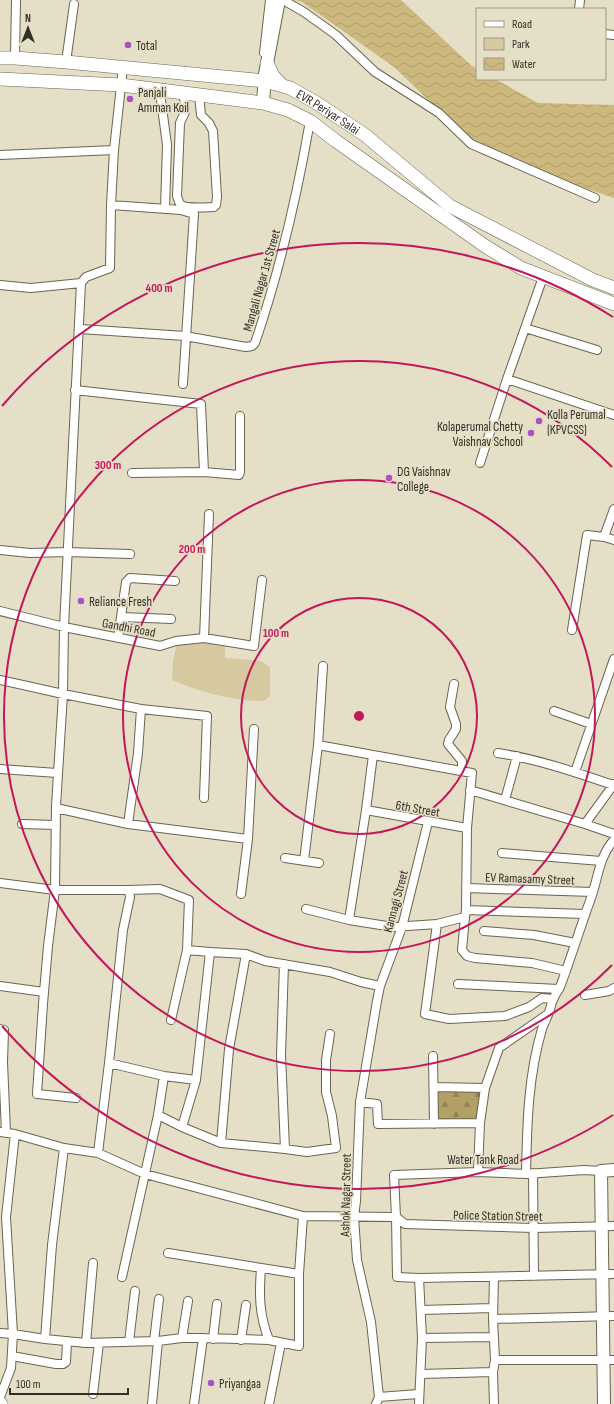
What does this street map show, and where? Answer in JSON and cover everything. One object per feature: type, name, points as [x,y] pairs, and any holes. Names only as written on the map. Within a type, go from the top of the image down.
[{"type":"main road","name":"EVR Periyar Salai","points":[[0,58],[123,67],[266,72],[281,84],[315,102],[365,135],[450,206],[593,280],[614,288]]},
{"type":"main road","points":[[266,72],[281,84]]},
{"type":"main road","name":"EVR Periyar Salai","points":[[0,79],[121,85],[162,89],[263,103],[288,110],[310,121],[485,246],[521,268],[614,304]]},
{"type":"street","points":[[15,58],[16,0]]},
{"type":"street","points":[[266,72],[262,69],[270,0]]},
{"type":"street","points":[[263,103],[266,72],[279,0]]},
{"type":"street","points":[[283,0],[304,12],[336,36],[375,72],[439,113],[471,144],[595,198]]},
{"type":"street","points":[[66,62],[74,4]]},
{"type":"street","points":[[76,1098],[37,1094],[48,946],[55,890],[56,808],[63,694],[64,627],[75,390],[80,329],[81,283],[86,277],[110,268],[114,150],[123,67]]},
{"type":"street","points":[[162,89],[161,100],[167,144],[165,209]]},
{"type":"street","points":[[184,93],[185,112],[180,123],[177,196],[182,205],[189,207],[214,207],[216,205],[217,198],[213,131],[209,123],[201,115],[199,95]]},
{"type":"street","name":"Mangali Nagar 1st Street","points":[[80,329],[185,336],[246,347],[252,346],[255,343],[280,262],[295,202],[310,121]]},
{"type":"street","points":[[0,155],[114,150]]},
{"type":"street","points":[[111,204],[181,210],[194,214],[183,384]]},
{"type":"street","points":[[480,463],[507,379],[543,277]]},
{"type":"street","points":[[0,285],[31,288],[81,283]]},
{"type":"street","points":[[525,328],[597,350]]},
{"type":"street","points":[[507,379],[614,415]]},
{"type":"street","points":[[75,390],[201,404],[204,472]]},
{"type":"street","points":[[132,473],[204,472],[240,474],[240,416]]},
{"type":"street","points":[[604,537],[614,509]]},
{"type":"street","points":[[204,638],[209,514]]},
{"type":"street","points":[[572,630],[587,535],[614,540]]},
{"type":"street","points":[[0,550],[30,553],[68,552],[130,554]]},
{"type":"street","points":[[118,638],[126,582],[130,578],[175,581]]},
{"type":"street","name":"Gandhi Road","points":[[0,611],[64,627],[160,646],[176,641],[204,638],[254,646],[262,580]]},
{"type":"street","points":[[122,617],[171,619]]},
{"type":"street","points":[[575,772],[614,659]]},
{"type":"street","points":[[304,861],[318,745],[323,666]]},
{"type":"street","points":[[0,680],[141,709],[207,716],[204,798]]},
{"type":"street","points":[[454,684],[450,707],[456,724],[456,729],[448,740],[448,744],[462,760],[462,771]]},
{"type":"street","points":[[128,824],[138,753],[141,709]]},
{"type":"street","points":[[554,711],[591,724]]},
{"type":"street","points":[[241,894],[248,839],[254,729]]},
{"type":"street","points":[[318,745],[472,773],[467,828],[466,913],[462,950],[467,956],[475,958],[532,963],[566,971]]},
{"type":"street","points":[[498,753],[517,756],[575,772],[614,785],[585,824]]},
{"type":"street","points":[[349,920],[366,810],[372,755]]},
{"type":"street","points":[[505,800],[517,756]]},
{"type":"street","points":[[0,769],[58,773]]},
{"type":"street","points":[[470,790],[614,834]]},
{"type":"street","points":[[56,808],[128,824],[248,839]]},
{"type":"street","name":"6th Street","points":[[366,810],[467,828]]},
{"type":"street","name":"Kannagi Street","points":[[380,986],[402,927],[428,822]]},
{"type":"street","points":[[22,824],[56,825]]},
{"type":"street","points":[[534,1276],[534,1228],[527,1122],[534,1065],[542,1028],[566,971],[593,892],[601,861],[612,844]]},
{"type":"street","points":[[502,854],[601,861]]},
{"type":"street","points":[[285,858],[319,863]]},
{"type":"street","points":[[0,883],[55,890],[160,889],[190,900],[187,950],[171,1020]]},
{"type":"street","name":"EV Ramasamy Street","points":[[466,888],[593,892]]},
{"type":"street","points":[[98,1153],[123,930],[130,897],[129,890]]},
{"type":"street","points":[[306,909],[349,920],[402,927],[437,924],[466,913],[585,914]]},
{"type":"street","points":[[437,924],[425,1014],[448,1019],[505,1016],[529,1007],[542,998],[553,999]]},
{"type":"street","points":[[484,931],[534,935],[575,943]]},
{"type":"street","points":[[187,950],[246,954],[266,961],[330,972],[361,982],[380,986]]},
{"type":"street","points":[[182,1127],[196,1080],[210,952]]},
{"type":"street","points":[[221,1142],[229,1048],[246,954]]},
{"type":"street","points":[[284,964],[281,1055],[285,1149]]},
{"type":"street","points":[[458,984],[559,990]]},
{"type":"street","points":[[0,986],[44,992]]},
{"type":"street","name":"Ashok Nagar Street","points":[[378,1400],[371,1322],[357,1260],[354,1217],[360,1102],[380,986]]},
{"type":"street","points":[[585,996],[609,991],[614,988]]},
{"type":"street","points":[[478,1172],[480,1123],[485,1088],[499,1048],[549,1014]]},
{"type":"street","points":[[0,1029],[4,1030],[3,1062],[7,1133],[6,1218],[13,1334],[11,1368],[0,1397]]},
{"type":"street","points":[[158,1115],[182,1127],[221,1142],[307,1152],[336,1148],[332,1116],[326,1092],[326,1060],[330,1034]]},
{"type":"street","points":[[433,1056],[434,1124]]},
{"type":"street","points":[[109,1062],[164,1076],[196,1080]]},
{"type":"street","points":[[122,1277],[158,1115],[164,1076]]},
{"type":"street","points":[[434,1087],[485,1088]]},
{"type":"street","points":[[360,1102],[377,1104],[378,1124],[480,1123]]},
{"type":"street","points":[[7,1133],[64,1148],[98,1153],[145,1174],[303,1216],[396,1217],[397,1277],[494,1277],[608,1274]]},
{"type":"street","points":[[45,1339],[52,1245],[64,1148]]},
{"type":"street","name":"Water Tank Road","points":[[396,1217],[394,1175],[478,1172],[530,1174],[584,1170],[614,1170]]},
{"type":"street","points":[[601,1171],[608,1226],[609,1360],[604,1404]]},
{"type":"street","points":[[0,1334],[13,1334],[86,1343],[203,1338],[269,1340],[300,1346],[299,1274],[303,1216]]},
{"type":"street","name":"Police Station Street","points":[[396,1217],[405,1224],[534,1228],[608,1226]]},
{"type":"street","points":[[168,1253],[299,1274]]},
{"type":"street","points":[[86,1343],[93,1263]]},
{"type":"street","points":[[261,1268],[260,1309],[264,1328],[269,1340]]},
{"type":"street","points":[[494,1277],[494,1404]]},
{"type":"street","points":[[419,1278],[422,1338],[421,1374],[418,1394],[419,1404]]},
{"type":"street","points":[[129,1342],[135,1291]]},
{"type":"street","points":[[152,1404],[159,1299]]},
{"type":"street","points":[[182,1338],[188,1301]]},
{"type":"street","points":[[213,1339],[216,1304]]},
{"type":"street","points":[[241,1340],[246,1305]]},
{"type":"street","points":[[421,1310],[493,1308]]},
{"type":"street","points":[[493,1319],[608,1316]]},
{"type":"street","points":[[422,1338],[494,1337]]},
{"type":"street","points":[[194,1404],[203,1338]]},
{"type":"street","points":[[12,1356],[63,1364],[66,1362],[68,1341]]},
{"type":"street","points":[[93,1394],[99,1343]]},
{"type":"street","points":[[269,1404],[281,1343]]},
{"type":"street","points":[[495,1360],[609,1360]]},
{"type":"street","points":[[421,1374],[493,1372]]},
{"type":"street","points":[[378,1400],[418,1394]]},
{"type":"green space","points":[[203,641],[225,645],[225,658],[261,661],[270,667],[270,696],[264,701],[229,698],[205,692],[172,680],[173,661],[177,644]]},
{"type":"green space","points":[[435,1087],[483,1089],[478,1122],[434,1122]]},
{"type":"water","points":[[295,0],[401,0],[476,68],[476,80],[497,80],[538,103],[614,105],[614,198],[552,177],[468,138],[394,67],[302,2]]},
{"type":"place","name":"Total","points":[[128,45]]},
{"type":"place","name":"Panjali Amman Koil","points":[[130,99]]},
{"type":"place","name":"Kolla Perumal (KPVCSS)","points":[[539,421]]},
{"type":"place","name":"Kolaperumal Chetty Vaishnav School","points":[[531,433]]},
{"type":"place","name":"DG Vaishnav College","points":[[389,478]]},
{"type":"place","name":"Reliance Fresh","points":[[81,601]]},
{"type":"place","name":"Priyangaa","points":[[211,1383]]}]
